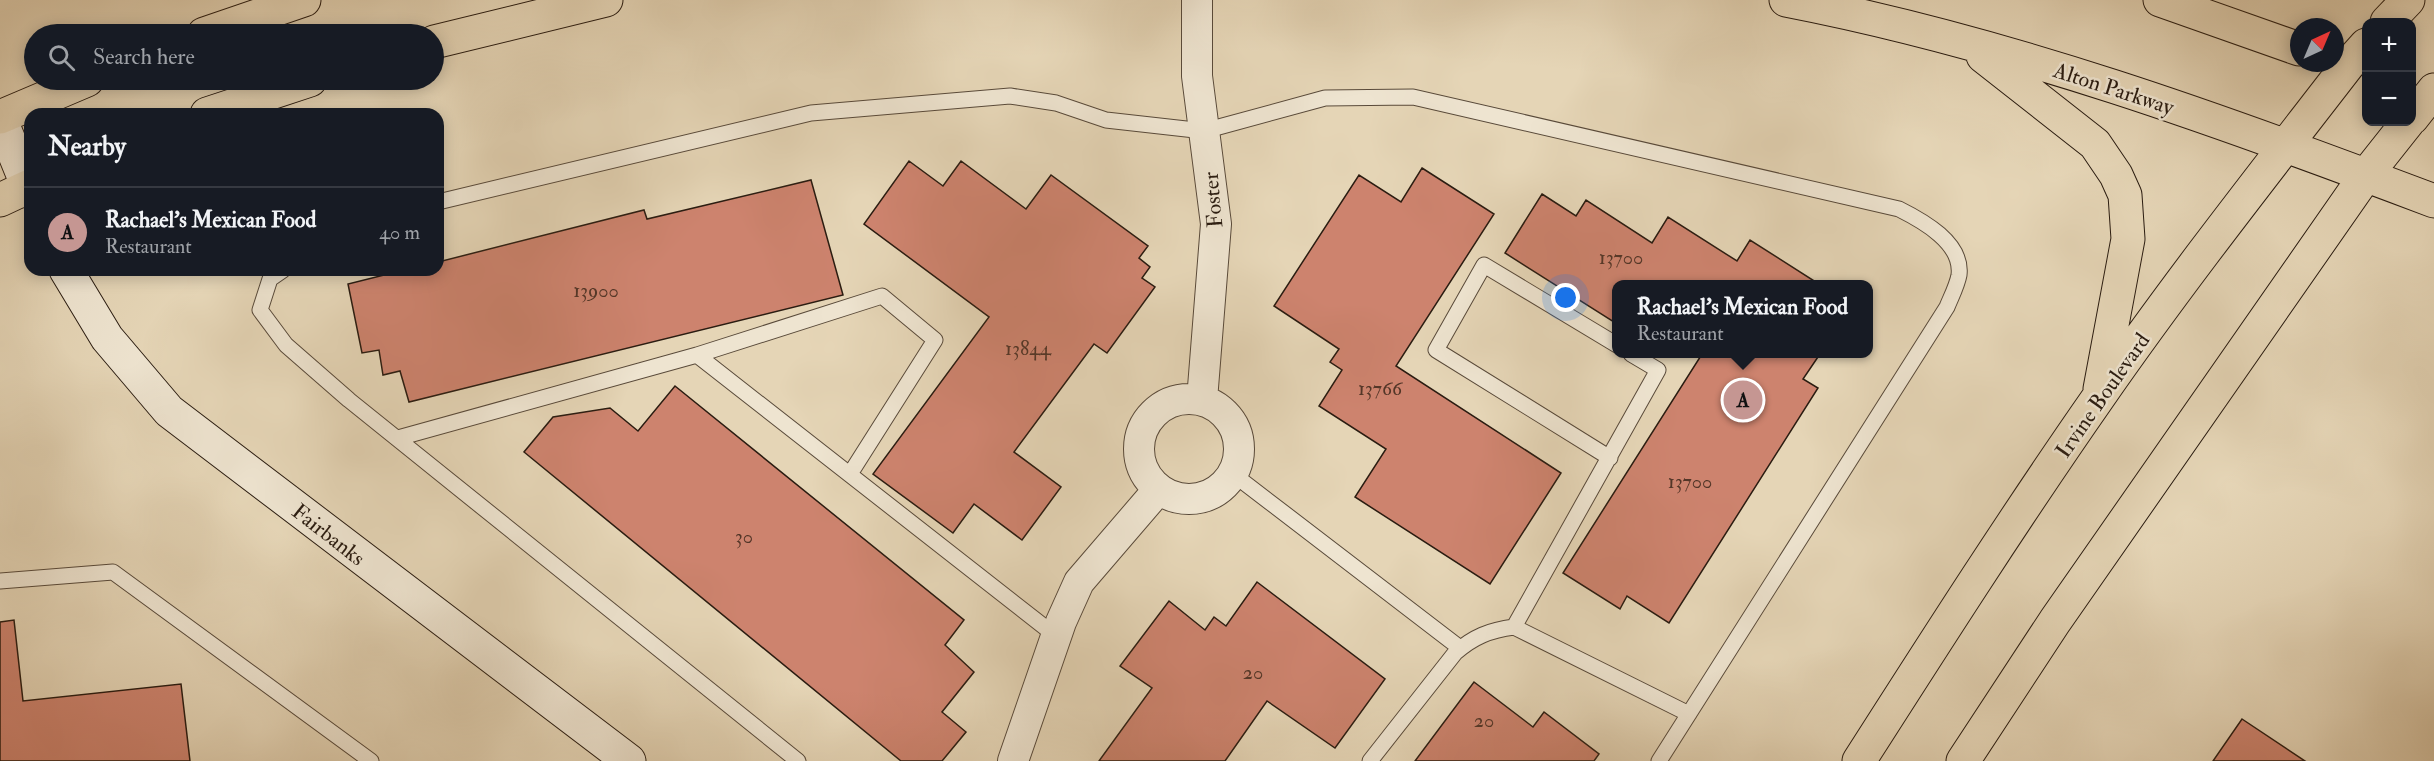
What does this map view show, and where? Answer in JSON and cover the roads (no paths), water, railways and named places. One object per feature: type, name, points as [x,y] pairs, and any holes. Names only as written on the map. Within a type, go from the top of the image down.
[{"type":"main road","points":[[233,24],[303,0]]},
{"type":"main road","points":[[444,40],[606,0]]},
{"type":"main road","name":"Alton Parkway","points":[[1786,0],[1868,16],[2092,80],[2434,201]]},
{"type":"main road","points":[[2160,0],[2290,46]]},
{"type":"main road","points":[[2391,18],[2408,0]]},
{"type":"main road","points":[[1966,43],[2095,144],[2116,175],[2125,195],[2128,239],[2099,396]]},
{"type":"main road","name":"Irvine Boulevard","points":[[1859,761],[2000,542],[2099,396],[2285,147],[2354,61]]},
{"type":"main road","points":[[0,118],[64,90]]},
{"type":"main road","points":[[225,108],[280,90]]},
{"type":"main road","points":[[1963,761],[2055,621],[2366,176],[2405,126]]},
{"type":"street","name":"Foster","points":[[1197,0],[1197,76],[1216,224],[1202,400]]},
{"type":"street","points":[[0,118],[22,191]]},
{"type":"street","name":"Fairbanks","points":[[70,276],[107,338],[169,411],[629,761]]},
{"type":"street","points":[[1182,399],[1202,400],[1219,409],[1233,424],[1239,442],[1238,462],[1233,474],[1215,493],[1196,500],[1177,499],[1158,490],[1145,475],[1139,456],[1140,437],[1148,419],[1163,405],[1182,399]]},
{"type":"street","points":[[1013,761],[1056,636],[1079,582],[1158,490]]},
{"type":"lane","points":[[444,201],[811,112],[1010,96],[1056,103],[1106,120],[1204,131],[1325,98],[1413,97],[1899,209],[1925,222],[1945,239],[1956,258],[1959,274],[1947,307],[1659,761]]},
{"type":"lane","points":[[1610,458],[1436,350],[1484,265],[1612,342]]},
{"type":"lane","points":[[274,276],[270,279],[260,310],[286,345],[349,400],[798,761]]},
{"type":"lane","points":[[398,438],[697,355],[882,296],[935,340],[850,474]]},
{"type":"lane","points":[[697,355],[1056,636]]},
{"type":"lane","points":[[1514,627],[1658,370],[1638,358]]},
{"type":"lane","points":[[1233,474],[1460,648]]},
{"type":"lane","points":[[0,581],[113,572],[371,761]]},
{"type":"lane","points":[[1370,761],[1460,648],[1480,635],[1496,629],[1514,627],[1689,714]]},
{"type":"place","name":"Rachael's Mexican Food","points":[[1743,400]]}]
